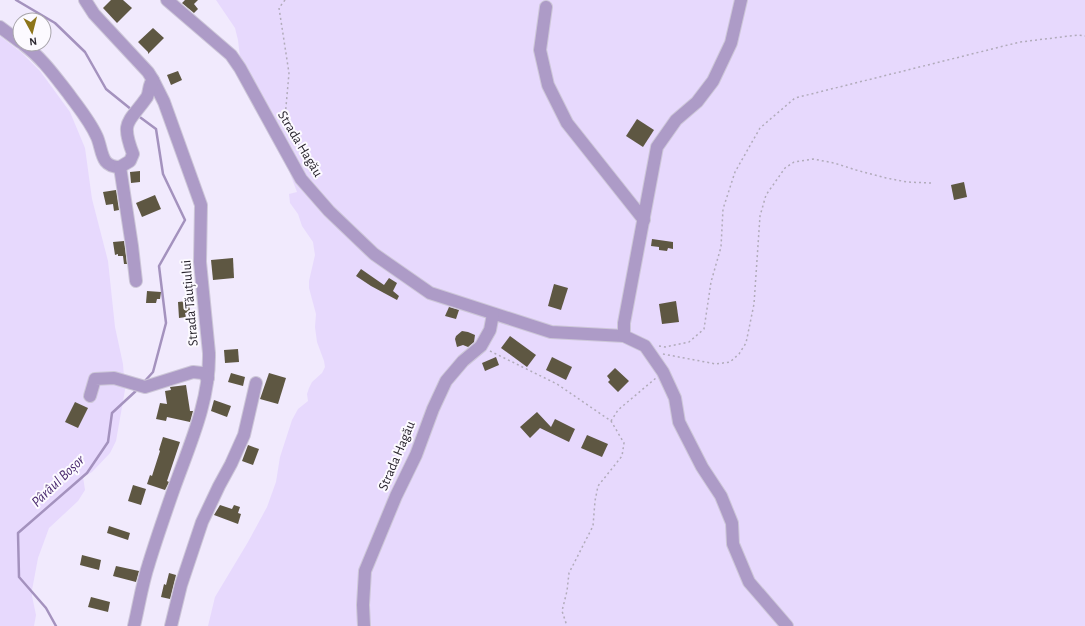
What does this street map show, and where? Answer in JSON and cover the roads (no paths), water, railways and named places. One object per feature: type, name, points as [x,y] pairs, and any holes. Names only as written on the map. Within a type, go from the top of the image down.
[{"type":"street","name":"Strada Tăuțiului","points":[[85,0],[94,14],[148,72],[153,80],[164,102],[201,204],[200,262],[209,353],[207,387],[197,425],[148,565],[134,626]]},
{"type":"street","name":"Strada Hagău","points":[[167,0],[231,55],[240,68],[301,179],[328,212],[374,254],[430,293],[493,314],[550,332],[624,336]]},
{"type":"street","points":[[741,0],[731,43],[713,81],[697,102],[676,120],[657,147],[624,323],[624,336],[644,346],[663,372],[675,398],[679,422],[702,467],[721,496],[732,523],[733,544],[749,582],[787,626]]},
{"type":"street","points":[[546,7],[540,50],[548,85],[567,123],[644,220]]},
{"type":"street","points":[[0,27],[12,36]]},
{"type":"street","points":[[34,52],[48,66],[78,106],[97,138],[104,160],[109,165],[114,167],[120,168],[130,161],[133,154],[127,138],[126,130],[128,123],[148,94],[150,84],[153,80]]},
{"type":"street","points":[[120,168],[136,281]]},
{"type":"street","name":"Strada Hagău","points":[[364,626],[363,605],[365,571],[396,496],[416,455],[433,409],[446,381],[463,361],[481,346],[490,330],[493,314]]},
{"type":"street","points":[[90,396],[95,379],[114,378],[141,386],[172,380],[193,372],[202,373],[208,378]]},
{"type":"street","points":[[171,626],[181,584],[202,522],[219,486],[232,464],[244,435],[256,383]]},
{"type":"waterway","name":"Pârâul Boșor","points":[[16,0],[55,23],[85,52],[106,89],[132,110]]},
{"type":"waterway","name":"Pârâul Boșor","points":[[137,115],[156,129],[163,174],[185,220],[159,266],[166,323],[153,372],[144,382]]},
{"type":"waterway","name":"Pârâul Boșor","points":[[56,626],[46,608],[19,577],[18,533],[87,473],[108,442],[112,413],[138,389]]}]
